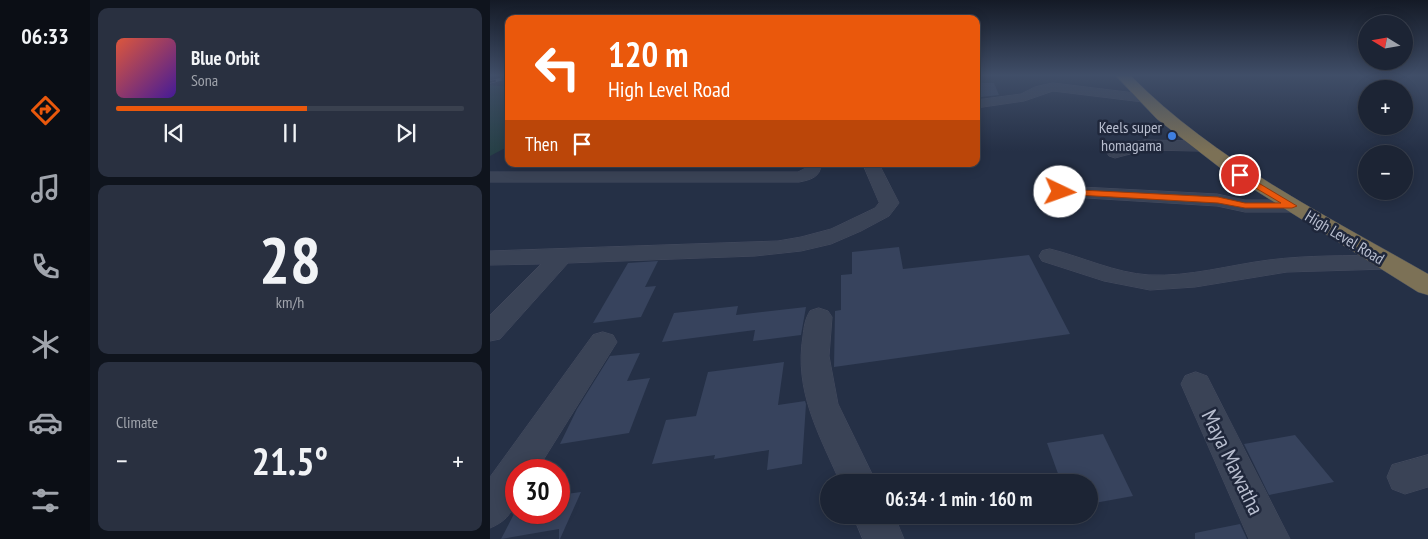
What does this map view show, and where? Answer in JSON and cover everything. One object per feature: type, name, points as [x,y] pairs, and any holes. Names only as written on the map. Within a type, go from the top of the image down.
[{"type":"highway","name":"High Level Road","points":[[1147,101],[1198,146],[1240,175],[1428,286]]},
{"type":"street","points":[[980,103],[996,101]]},
{"type":"street","points":[[1114,153],[1127,147],[1198,146]]},
{"type":"street","points":[[490,177],[799,177],[810,174],[813,167]]},
{"type":"street","points":[[490,258],[560,258],[638,252],[743,249],[801,244],[824,239],[887,208],[889,204],[872,167]]},
{"type":"street","points":[[1060,192],[1218,200],[1245,206],[1292,206]]},
{"type":"street","points":[[1050,256],[1106,275],[1135,281],[1172,283],[1205,280],[1255,269],[1302,264],[1387,262]]},
{"type":"street","points":[[490,332],[560,258]]},
{"type":"street","points":[[819,317],[814,356],[822,404],[854,474]]},
{"type":"street","points":[[490,509],[603,342]]},
{"type":"street","name":"Maya Mawatha","points":[[1196,384],[1270,539]]},
{"type":"street","points":[[877,524],[884,539]]},
{"type":"green space","points":[[490,101],[505,101],[505,148],[490,156]]},
{"type":"building","points":[[899,247],[903,269],[1029,255],[1070,334],[834,367],[835,311],[841,310],[841,275],[852,274],[852,252]]},
{"type":"building","points":[[658,261],[645,287],[656,286],[641,317],[593,323],[628,263]]},
{"type":"building","points":[[738,306],[736,315],[806,307],[801,335],[753,341],[755,330],[662,342],[674,313]]},
{"type":"building","points":[[640,353],[627,381],[650,378],[629,433],[560,444],[577,409],[610,356]]},
{"type":"building","points":[[784,362],[778,405],[805,401],[806,404],[802,464],[767,470],[769,450],[714,459],[715,455],[652,464],[666,420],[696,416],[708,372]]},
{"type":"building","points":[[1103,434],[1133,496],[1098,502],[1098,474],[1058,474],[1047,443]]},
{"type":"building","points":[[1295,435],[1334,482],[1269,495],[1244,444]]},
{"type":"building","points":[[581,492],[570,517],[570,494]]},
{"type":"building","points":[[509,524],[567,524],[560,539],[559,529],[501,539]]},
{"type":"building","points":[[1240,524],[1247,539],[1195,539],[1195,533]]},
{"type":"place","name":"Keels super homagama","points":[[1172,136]]},
{"type":"route","points":[[1060,192],[1218,200],[1245,206],[1292,206],[1240,175]]}]
